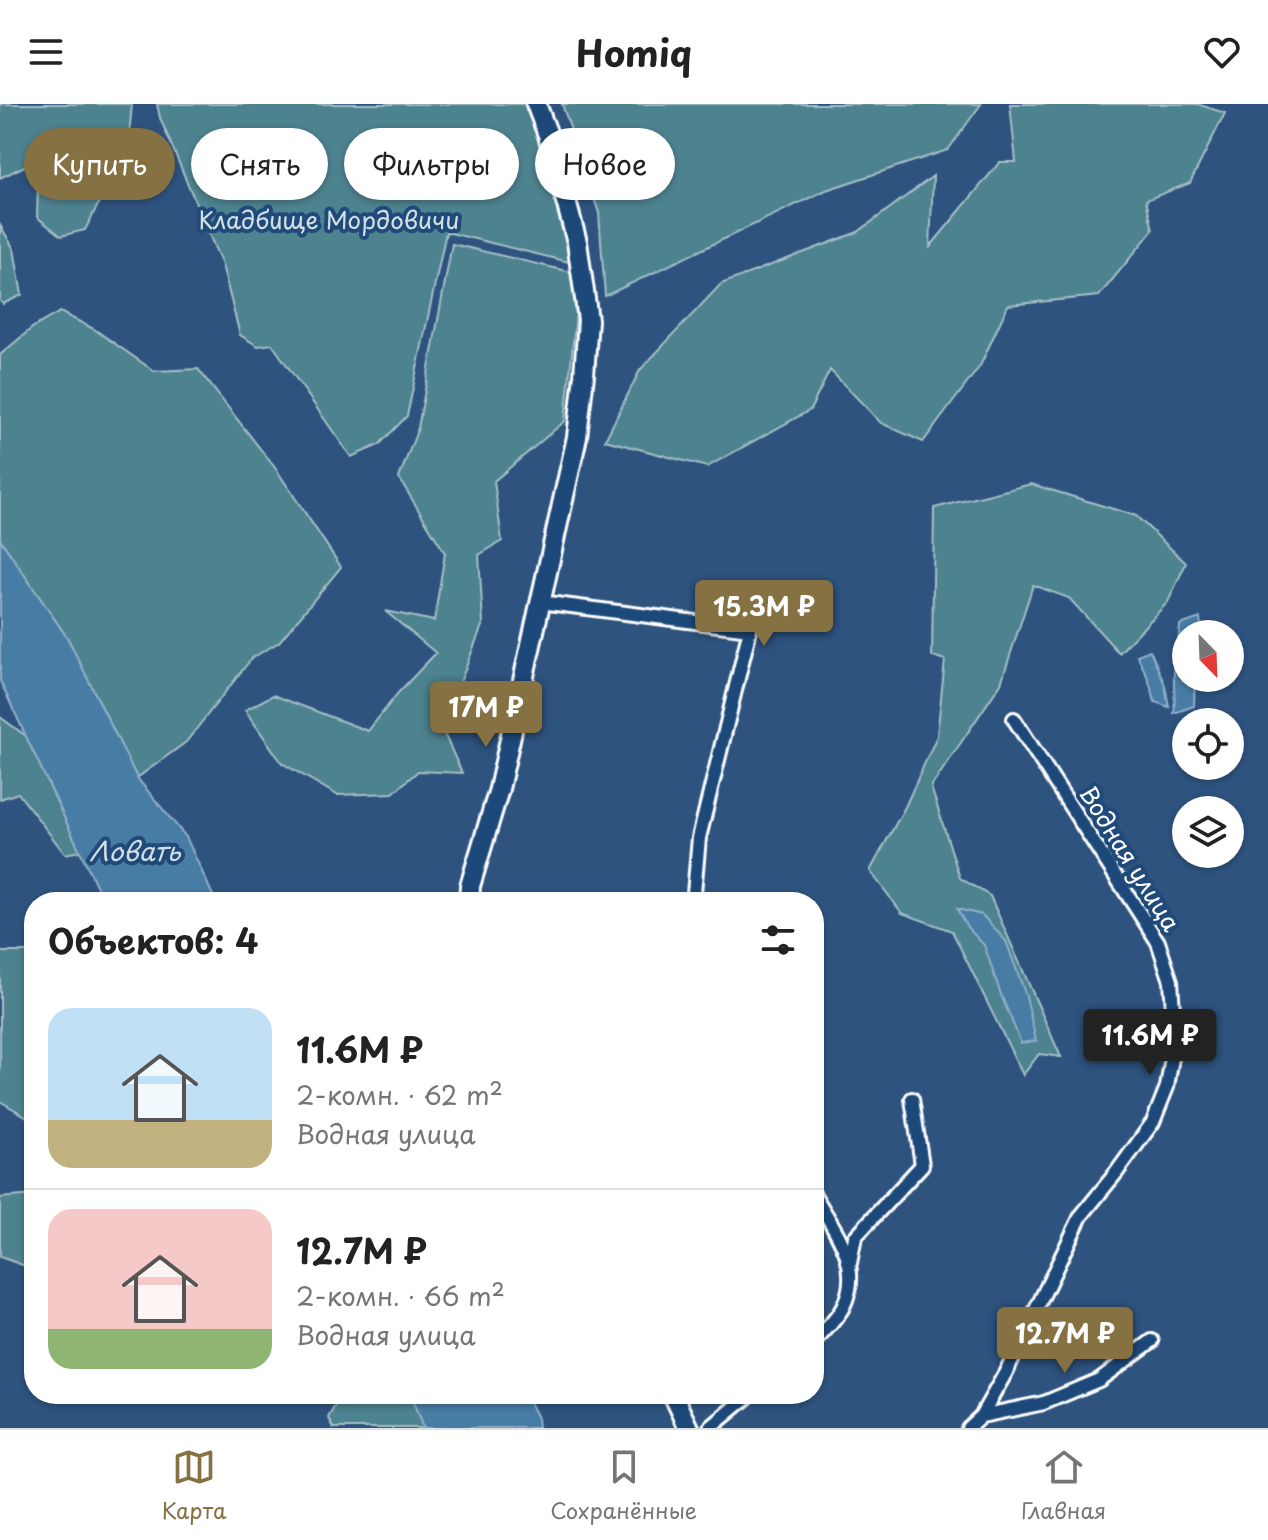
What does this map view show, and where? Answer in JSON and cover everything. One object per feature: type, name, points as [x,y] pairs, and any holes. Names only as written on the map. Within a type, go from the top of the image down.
[{"type":"street","points":[[470,892],[499,789],[577,437],[588,320],[577,242],[548,135],[536,104]]},
{"type":"street","points":[[540,602],[750,629],[699,838],[694,892]]},
{"type":"street","name":"Водная улица","points":[[968,1428],[981,1416],[1006,1372],[1081,1216],[1153,1122],[1167,1087],[1175,1040],[1171,981],[1158,942],[1014,719]]},
{"type":"street","points":[[824,1331],[842,1310],[851,1286],[850,1263],[855,1237],[922,1165],[912,1099]]},
{"type":"street","points":[[824,1212],[850,1263]]},
{"type":"street","points":[[981,1416],[1044,1403],[1099,1380],[1152,1341]]},
{"type":"street","points":[[678,1404],[689,1428]]},
{"type":"street","points":[[710,1428],[739,1404]]},
{"type":"green space","points":[[0,104],[132,104],[130,128],[24,128],[24,166],[0,178]]},
{"type":"green space","name":"Кладбище Мордовичи","points":[[157,104],[528,104],[537,128],[535,200],[558,200],[569,238],[569,262],[446,232],[407,416],[379,445],[351,457],[272,344],[258,346],[240,335],[222,265],[195,200],[328,200],[328,128],[191,128],[191,192],[175,154],[175,128],[164,128]]},
{"type":"green space","points":[[562,104],[981,104],[948,150],[826,190],[605,296],[599,213],[595,200],[675,200],[675,128],[570,128]]},
{"type":"green space","points":[[1010,104],[1197,104],[1225,113],[1190,183],[1146,200],[1153,230],[1099,296],[1008,305],[980,366],[923,442],[881,423],[830,370],[810,410],[707,467],[605,440],[640,370],[721,284],[858,232],[933,176],[930,247],[1000,162],[1016,162]]},
{"type":"green space","points":[[37,200],[101,200],[85,230],[61,236],[37,217]]},
{"type":"green space","points":[[0,225],[14,249],[22,295],[3,304],[0,301]]},
{"type":"green space","points":[[452,244],[571,272],[576,314],[565,421],[494,481],[502,541],[479,555],[483,623],[442,729],[462,773],[418,771],[393,793],[337,795],[282,763],[245,710],[273,695],[368,731],[436,653],[385,611],[434,621],[445,553],[399,478],[418,428]]},
{"type":"green space","points":[[60,312],[94,329],[154,371],[198,369],[276,469],[341,567],[279,642],[252,658],[186,742],[137,778],[68,639],[0,539],[0,355],[32,328]]},
{"type":"green space","points":[[1031,484],[1136,516],[1186,563],[1168,602],[1119,653],[1069,598],[1033,585],[1001,683],[931,787],[960,878],[990,896],[1061,1057],[1039,1054],[1023,1075],[952,931],[902,913],[870,871],[905,807],[937,736],[945,660],[932,656],[934,508]]},
{"type":"green space","points":[[0,717],[26,736],[80,851],[65,854],[18,793],[0,799]]},
{"type":"green space","points":[[0,952],[24,952],[24,1115],[0,1101]]},
{"type":"green space","points":[[24,1196],[24,1265],[0,1257],[0,1198]]},
{"type":"green space","points":[[337,1404],[414,1404],[423,1428],[334,1428],[329,1418]]},
{"type":"water","name":"Ловать","points":[[0,539],[68,639],[137,778],[186,837],[211,892],[99,892],[0,681]]},
{"type":"water","points":[[1150,650],[1165,685],[1169,707],[1155,702],[1137,655]]},
{"type":"water","points":[[1175,692],[1194,692],[1194,706],[1174,708]]},
{"type":"water","points":[[957,909],[982,915],[1006,941],[1026,996],[1036,1041],[1021,1043],[984,945],[967,927]]},
{"type":"water","points":[[414,1404],[530,1404],[538,1428],[423,1428]]}]
